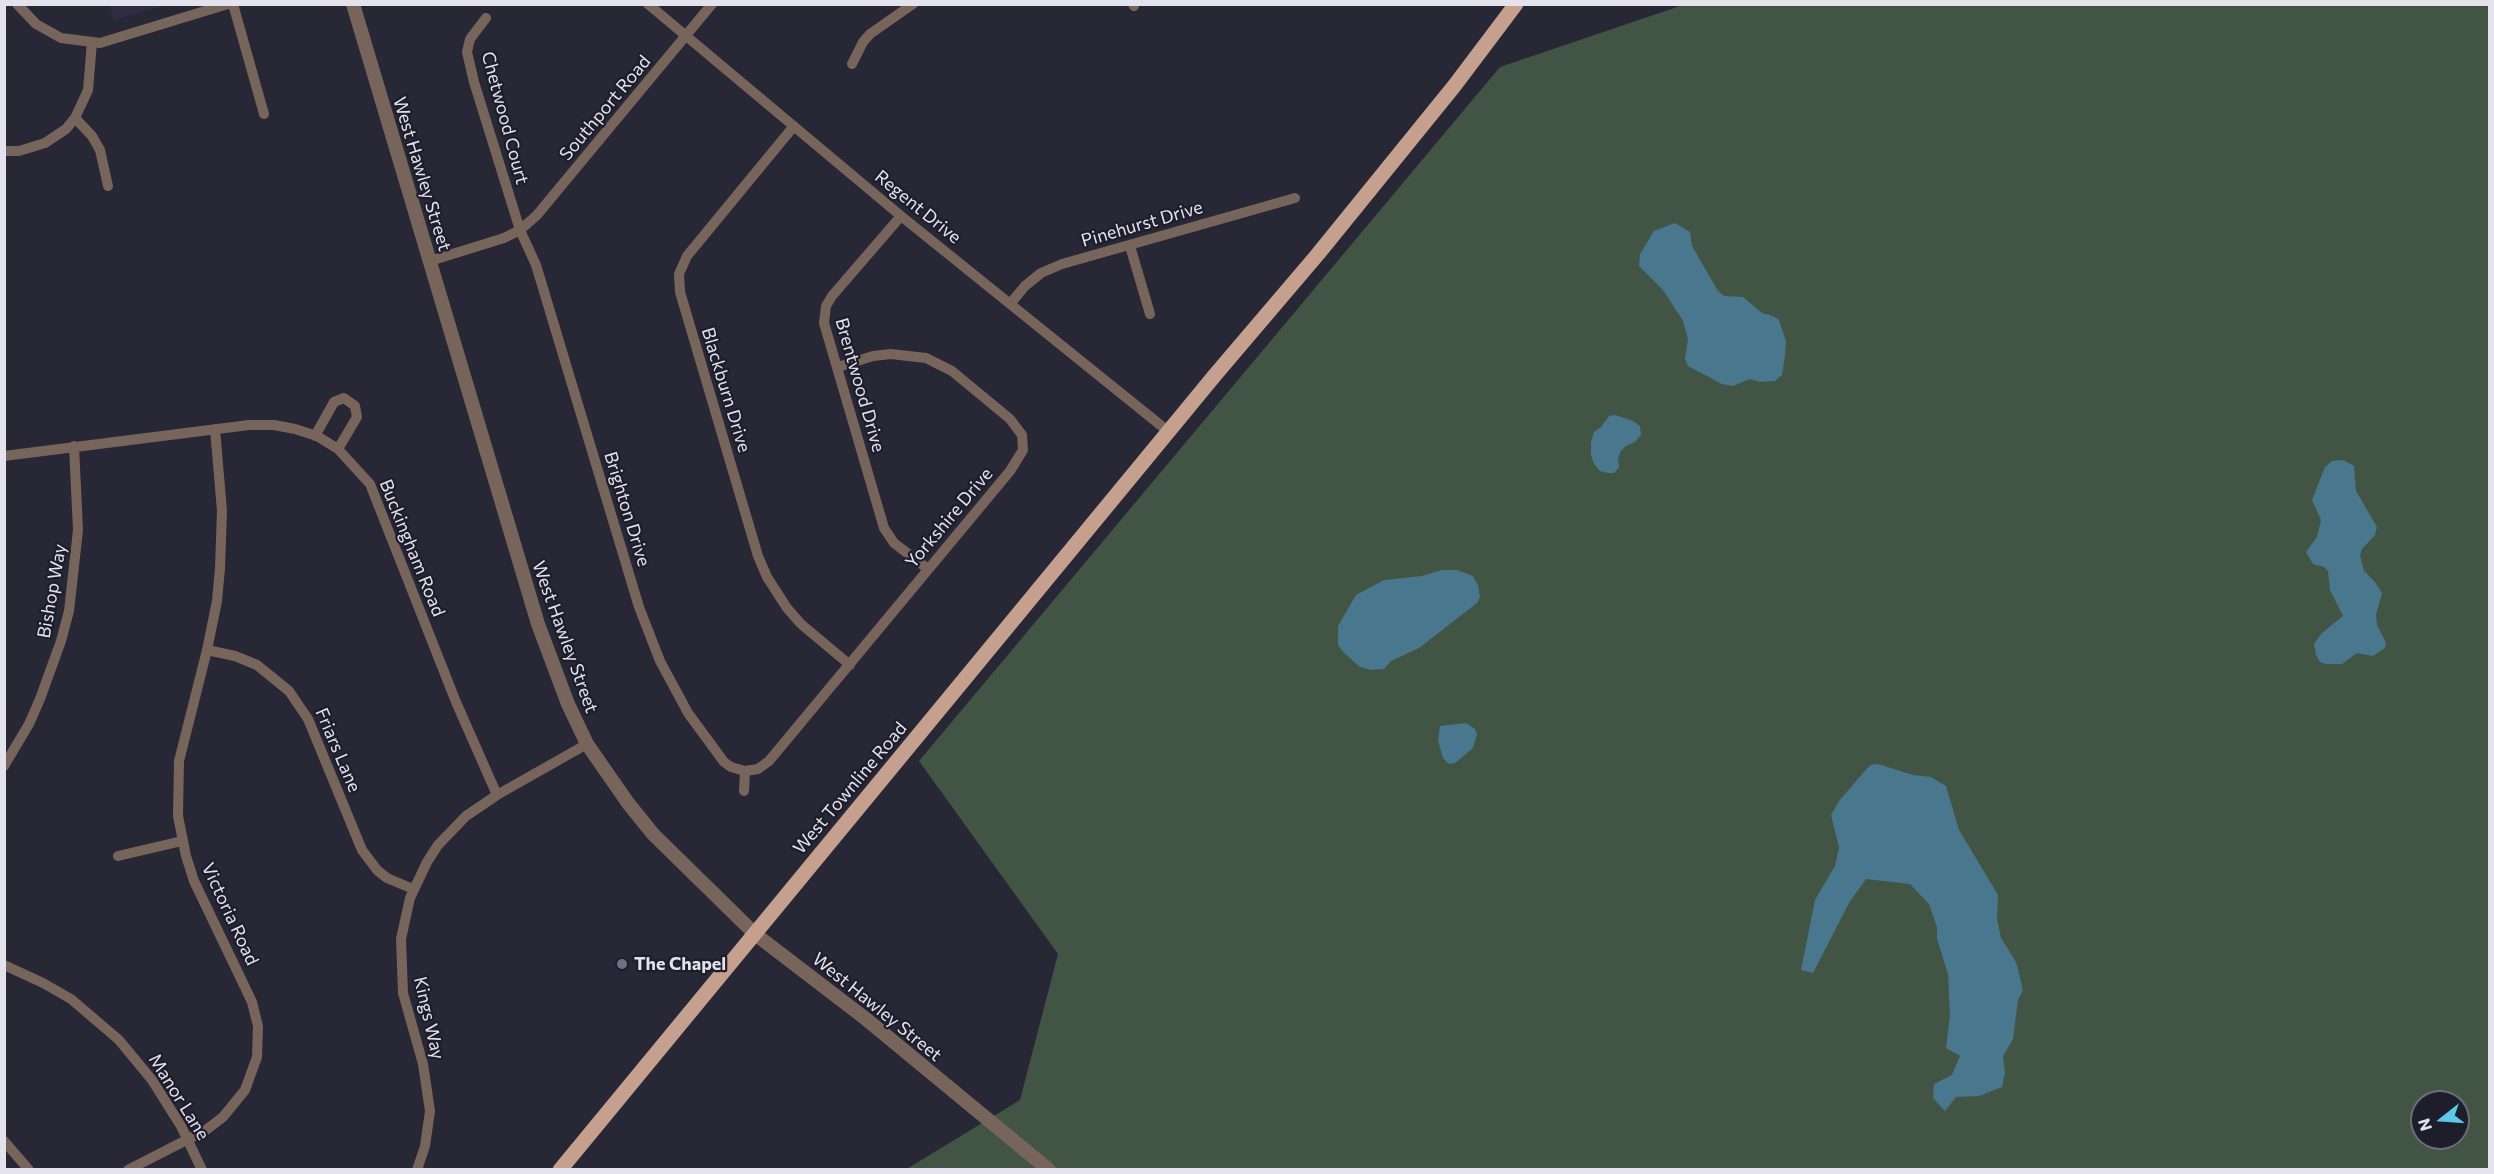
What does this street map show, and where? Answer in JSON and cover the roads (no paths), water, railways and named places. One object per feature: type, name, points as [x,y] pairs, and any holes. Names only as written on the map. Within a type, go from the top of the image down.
[{"type":"main road","name":"West Townline Road","points":[[560,1170],[1368,192],[1516,4]]},
{"type":"street","points":[[16,4],[47,32],[61,38],[100,43],[228,4]]},
{"type":"street","points":[[233,4],[264,114]]},
{"type":"street","name":"West Hawley Street","points":[[353,4],[538,624],[568,704],[587,744],[628,803],[653,834],[755,934],[866,1019],[1049,1170]]},
{"type":"street","name":"Regent Drive","points":[[648,4],[901,216],[1169,432]]},
{"type":"street","name":"Southport Road","points":[[520,230],[537,215],[712,4]]},
{"type":"street","points":[[852,64],[870,33],[913,4]]},
{"type":"street","name":"Chetwood Court","points":[[486,18],[470,39],[469,61],[520,230]]},
{"type":"street","points":[[4,151],[20,150],[45,143],[66,129],[75,118],[88,90],[92,42]]},
{"type":"street","points":[[75,118],[92,136],[99,150],[108,186]]},
{"type":"street","name":"Blackburn Drive","points":[[794,126],[687,256],[679,274],[680,292],[758,556],[767,577],[787,608],[801,624],[850,664]]},
{"type":"street","name":"Pinehurst Drive","points":[[1010,304],[1025,286],[1041,273],[1062,264],[1295,198]]},
{"type":"street","name":"Brentwood Drive","points":[[901,216],[826,306],[824,323],[884,528],[894,543],[928,569]]},
{"type":"street","points":[[430,261],[504,238],[520,230]]},
{"type":"street","name":"Brighton Drive","points":[[520,230],[536,266],[639,607],[652,643],[670,681],[699,729],[724,762],[731,767],[745,771]]},
{"type":"street","points":[[1130,246],[1150,314]]},
{"type":"street","name":"Yorkshire Drive","points":[[745,771],[758,769],[769,761],[1019,459],[1023,444],[1019,429],[952,371],[926,358],[891,354],[873,356],[838,367]]},
{"type":"street","points":[[315,436],[334,402],[344,398],[356,405],[357,417],[338,449]]},
{"type":"street","name":"Buckingham Road","points":[[4,456],[215,429],[274,425],[315,436],[338,449],[370,484],[456,702],[497,795]]},
{"type":"street","name":"Victoria Road","points":[[128,1170],[206,1130],[235,1105],[253,1072],[259,1041],[252,1002],[194,881],[178,816],[179,761],[217,601],[222,540],[215,429]]},
{"type":"street","name":"Bishop Way","points":[[4,765],[29,724],[40,699],[69,611],[78,530],[74,447]]},
{"type":"street","name":"Friars Lane","points":[[207,650],[235,656],[257,665],[289,692],[308,718],[362,850],[376,870],[387,878],[413,889]]},
{"type":"street","name":"Kings Way","points":[[417,1170],[425,1146],[430,1111],[425,1072],[403,993],[401,970],[401,939],[413,889],[427,862],[451,830],[466,816],[497,795],[587,744]]},
{"type":"street","points":[[744,791],[745,771]]},
{"type":"street","points":[[118,856],[183,841]]},
{"type":"street","name":"Manor Lane","points":[[4,964],[70,999],[119,1040],[152,1080],[188,1139],[202,1170]]},
{"type":"street","points":[[4,1141],[29,1170]]},
{"type":"water","points":[[1675,223],[1690,232],[1692,246],[1718,291],[1724,296],[1743,297],[1762,313],[1779,320],[1786,341],[1782,375],[1775,381],[1760,382],[1750,379],[1733,386],[1722,384],[1688,366],[1685,359],[1688,339],[1683,321],[1663,290],[1639,266],[1640,254],[1654,231]]},
{"type":"water","points":[[1615,415],[1640,426],[1641,435],[1621,451],[1618,458],[1619,467],[1614,473],[1608,473],[1600,471],[1594,464],[1591,442],[1594,432],[1609,416]]},
{"type":"water","points":[[2343,460],[2354,466],[2356,491],[2377,527],[2375,535],[2362,549],[2360,555],[2364,571],[2382,593],[2376,615],[2377,625],[2386,643],[2385,648],[2373,656],[2357,653],[2342,664],[2326,664],[2320,662],[2314,644],[2322,633],[2343,616],[2330,590],[2328,571],[2324,567],[2313,564],[2306,552],[2317,537],[2321,520],[2312,500],[2325,467],[2332,461]]},
{"type":"water","points":[[1442,570],[1457,570],[1473,576],[1478,585],[1480,597],[1477,603],[1419,648],[1391,661],[1384,669],[1371,670],[1360,667],[1343,652],[1338,645],[1338,626],[1356,595],[1384,580],[1422,576]]},
{"type":"water","points":[[1466,723],[1475,729],[1477,734],[1473,748],[1455,763],[1449,764],[1443,758],[1438,740],[1440,726]]},
{"type":"water","points":[[1878,764],[1913,775],[1931,777],[1946,786],[1959,830],[1998,895],[1997,919],[2001,938],[2016,962],[2023,990],[2018,1000],[2013,1039],[2003,1056],[2005,1073],[2002,1087],[1979,1096],[1956,1097],[1945,1111],[1933,1098],[1934,1084],[1952,1075],[1960,1056],[1946,1048],[1950,1016],[1948,974],[1929,904],[1910,884],[1866,879],[1849,903],[1813,973],[1801,970],[1815,900],[1835,866],[1839,847],[1831,815],[1839,801],[1870,765]]},
{"type":"place","name":"The Chapel","points":[[622,964]]}]
